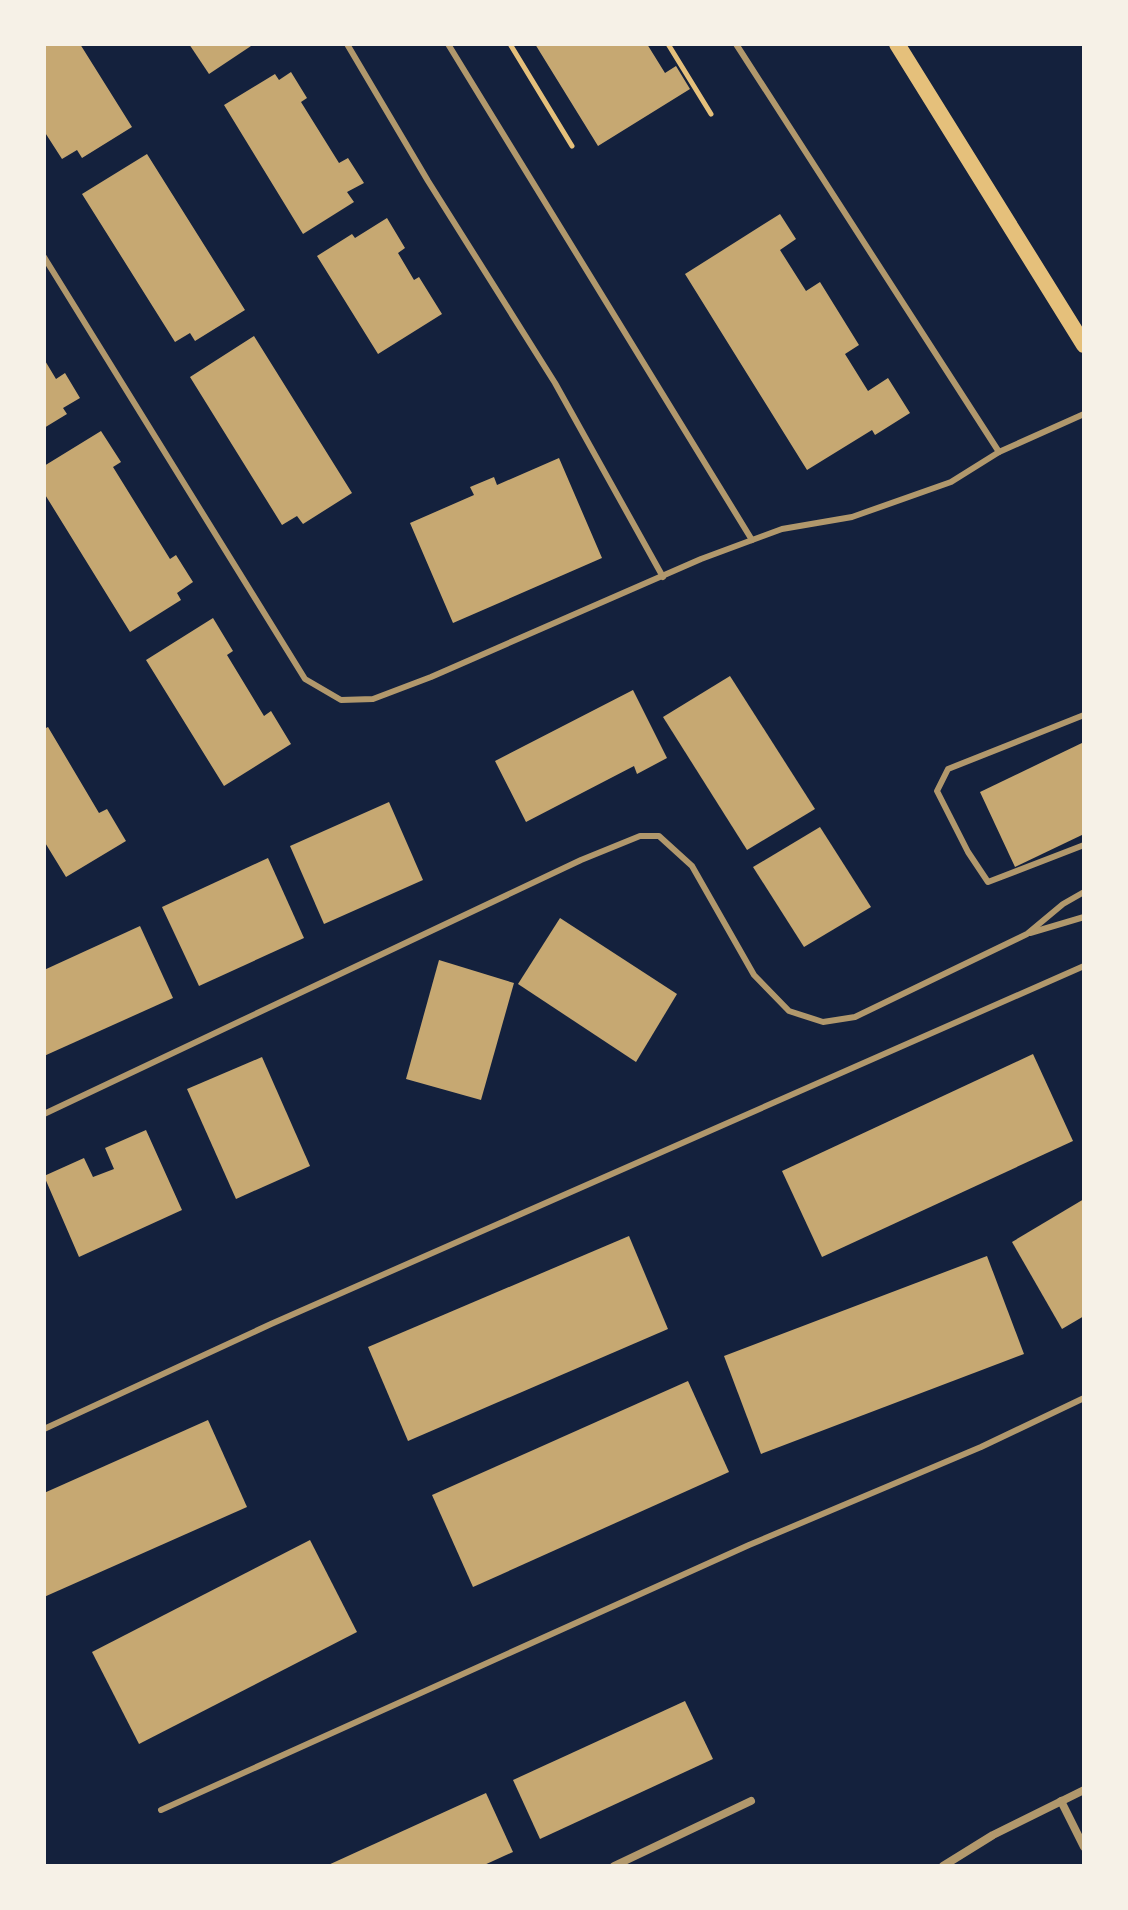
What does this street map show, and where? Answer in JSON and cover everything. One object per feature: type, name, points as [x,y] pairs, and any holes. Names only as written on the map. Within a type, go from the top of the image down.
[{"type":"main road","points":[[897,44],[1084,345]]},
{"type":"street","points":[[943,1866],[993,1835],[1084,1790]]},
{"type":"street","points":[[614,1866],[751,1801]]},
{"type":"street","points":[[1061,1801],[1084,1847]]},
{"type":"lane","points":[[347,44],[428,181],[555,383],[663,577]]},
{"type":"lane","points":[[448,44],[752,540]]},
{"type":"lane","points":[[736,44],[999,452]]},
{"type":"lane","points":[[44,257],[305,679],[341,700],[373,699],[431,677],[782,529],[852,517],[951,482],[999,452],[1084,414]]},
{"type":"lane","points":[[1084,715],[948,769],[937,791],[968,852],[988,882],[1084,845]]},
{"type":"lane","points":[[44,1114],[581,860],[640,836],[659,836],[692,866],[754,975],[789,1011],[823,1022],[855,1017],[1027,934],[1084,917]]},
{"type":"lane","points":[[1027,934],[1063,904],[1084,892]]},
{"type":"lane","points":[[44,1429],[271,1324],[1084,966]]},
{"type":"lane","points":[[161,1810],[749,1545],[981,1447],[1084,1398]]},
{"type":"path","points":[[510,44],[572,146]]},
{"type":"path","points":[[668,44],[711,114]]},
{"type":"building","points":[[44,44],[80,44],[132,127],[82,158],[77,150],[62,159],[44,131]]},
{"type":"building","points":[[189,44],[254,44],[209,74]]},
{"type":"building","points":[[535,44],[647,44],[665,73],[676,66],[690,89],[598,146]]},
{"type":"building","points":[[291,72],[307,98],[301,102],[339,163],[348,158],[364,183],[347,192],[354,202],[303,234],[224,105],[275,74],[279,80]]},
{"type":"building","points":[[147,154],[245,310],[195,341],[190,333],[175,342],[82,194]]},
{"type":"building","points":[[780,214],[796,239],[780,250],[806,291],[820,282],[859,345],[845,354],[868,391],[888,378],[910,413],[875,435],[872,430],[807,470],[685,274]]},
{"type":"building","points":[[387,218],[405,248],[398,253],[414,280],[419,277],[442,314],[378,354],[317,256],[352,234],[355,238]]},
{"type":"building","points":[[254,336],[352,493],[303,524],[297,516],[282,525],[190,377]]},
{"type":"building","points":[[44,359],[56,379],[65,373],[80,398],[63,408],[67,414],[44,428]]},
{"type":"building","points":[[101,431],[121,462],[113,467],[170,559],[176,555],[193,582],[177,593],[181,600],[130,632],[44,493],[44,466]]},
{"type":"building","points":[[559,458],[602,558],[453,623],[410,523],[474,495],[470,487],[494,477],[497,485]]},
{"type":"building","points":[[213,618],[233,651],[227,655],[264,716],[271,711],[291,744],[224,786],[146,660]]},
{"type":"building","points":[[730,676],[815,809],[747,850],[663,717]]},
{"type":"building","points":[[633,690],[667,758],[637,774],[634,766],[526,822],[495,761]]},
{"type":"building","points":[[48,727],[99,813],[107,809],[126,841],[66,877],[44,841],[44,729]]},
{"type":"building","points":[[1084,742],[1084,834],[1015,867],[980,792]]},
{"type":"building","points":[[389,802],[423,880],[324,924],[290,846]]},
{"type":"building","points":[[820,827],[871,907],[804,947],[753,867]]},
{"type":"building","points":[[268,858],[304,938],[199,986],[162,907]]},
{"type":"building","points":[[560,918],[677,994],[636,1062],[518,984]]},
{"type":"building","points":[[140,926],[173,998],[44,1056],[44,970]]},
{"type":"building","points":[[439,960],[514,983],[481,1100],[406,1079]]},
{"type":"building","points":[[1033,1054],[1073,1141],[822,1257],[782,1171]]},
{"type":"building","points":[[262,1057],[310,1166],[236,1199],[187,1089]]},
{"type":"building","points":[[146,1130],[182,1210],[79,1257],[44,1176],[84,1158],[93,1177],[114,1169],[105,1148]]},
{"type":"building","points":[[1084,1199],[1084,1316],[1062,1329],[1012,1242]]},
{"type":"building","points":[[629,1236],[668,1329],[408,1441],[368,1347]]},
{"type":"building","points":[[987,1256],[1024,1354],[761,1454],[724,1356]]},
{"type":"building","points":[[688,1381],[729,1472],[473,1587],[432,1495]]},
{"type":"building","points":[[208,1420],[247,1507],[44,1597],[44,1493]]},
{"type":"building","points":[[310,1540],[357,1632],[139,1744],[92,1652]]},
{"type":"building","points":[[685,1701],[713,1759],[540,1839],[513,1780]]},
{"type":"building","points":[[486,1793],[513,1852],[482,1866],[326,1866]]}]
